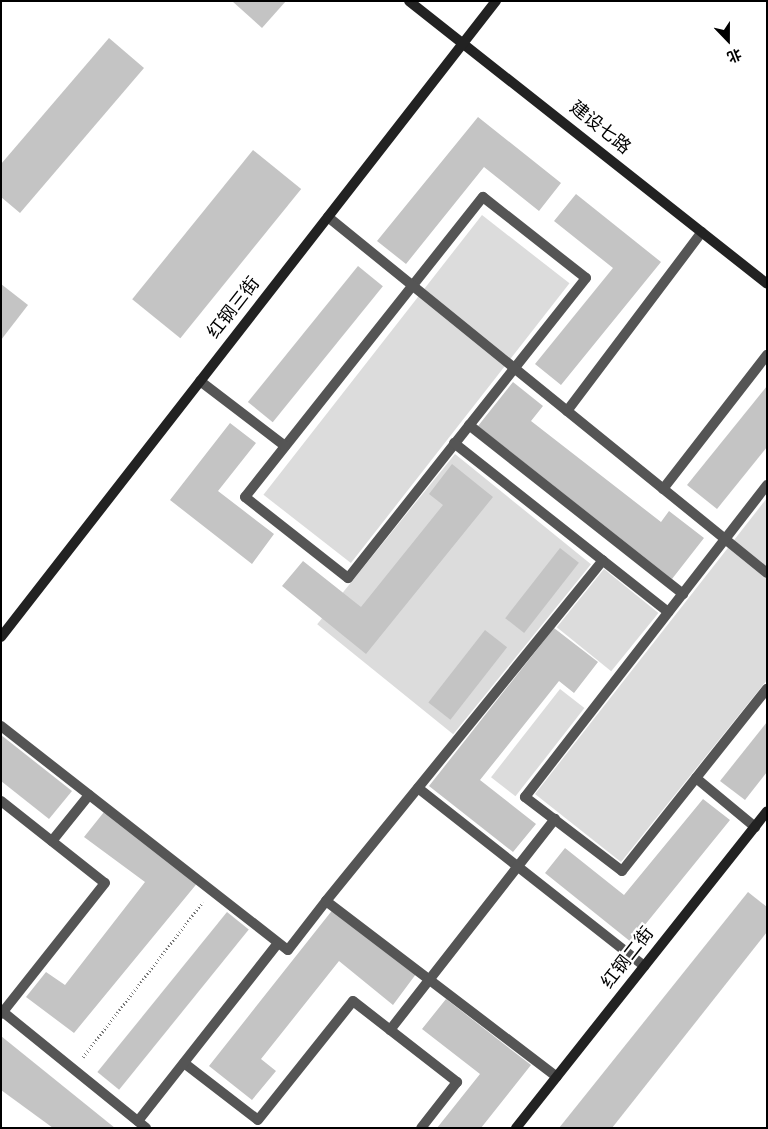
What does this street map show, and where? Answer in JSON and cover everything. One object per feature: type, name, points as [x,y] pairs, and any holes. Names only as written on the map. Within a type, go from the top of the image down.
[{"type":"street","name":"建设七路","points":[[410,1],[767,284]]},
{"type":"street","name":"红钢三街","points":[[1,637],[496,1]]},
{"type":"street","points":[[482,196],[586,278],[514,368],[348,578],[244,497],[482,196]]},
{"type":"street","points":[[328,217],[767,573]]},
{"type":"street","points":[[567,411],[702,232]]},
{"type":"street","points":[[664,489],[767,355]]},
{"type":"street","points":[[200,381],[285,446]]},
{"type":"street","points":[[469,425],[683,594]]},
{"type":"street","points":[[454,443],[668,612]]},
{"type":"street","points":[[767,485],[525,797],[622,871],[767,690]]},
{"type":"street","points":[[1,726],[288,950],[603,560]]},
{"type":"street","points":[[696,778],[754,827]]},
{"type":"street","points":[[418,788],[644,966]]},
{"type":"street","points":[[52,841],[90,795]]},
{"type":"street","points":[[1,801],[105,883],[2,1013],[142,1125],[184,1063],[278,942]]},
{"type":"street","name":"红钢二街","points":[[516,1128],[767,811]]},
{"type":"street","points":[[390,1030],[555,819]]},
{"type":"street","points":[[326,901],[557,1076]]},
{"type":"street","points":[[184,1063],[255,1124],[353,1001],[457,1082],[422,1128]]},
{"type":"path","points":[[74,1069],[212,891]]},
{"type":"shaded area","points":[[482,215],[569,283],[351,563],[263,495]]},
{"type":"shaded area","points":[[455,454],[591,564],[453,734],[317,624]]},
{"type":"shaded area","points":[[767,498],[767,680],[621,862],[535,794]]},
{"type":"shaded area","points":[[604,569],[658,613],[611,671],[557,627]]},
{"type":"shaded area","points":[[560,689],[584,708],[515,796],[491,777]]},
{"type":"building","points":[[232,1],[286,1],[262,28]]},
{"type":"building","points":[[109,38],[144,68],[20,213],[1,197],[1,164]]},
{"type":"building","points":[[478,117],[561,183],[539,211],[484,167],[406,264],[377,241]]},
{"type":"building","points":[[253,150],[301,189],[180,338],[132,299]]},
{"type":"building","points":[[576,194],[661,262],[561,385],[535,364],[613,268],[554,221]]},
{"type":"building","points":[[358,266],[383,286],[273,422],[248,402]]},
{"type":"building","points":[[1,284],[28,305],[1,340]]},
{"type":"building","points":[[513,382],[543,406],[531,421],[661,522],[669,511],[704,538],[672,579],[478,426]]},
{"type":"building","points":[[767,386],[767,447],[717,509],[687,485]]},
{"type":"building","points":[[230,423],[256,443],[218,491],[274,534],[252,564],[170,500]]},
{"type":"building","points":[[452,464],[493,497],[366,654],[282,586],[303,561],[361,607],[443,505],[429,494]]},
{"type":"building","points":[[560,548],[579,563],[524,633],[505,618]]},
{"type":"building","points":[[554,628],[598,662],[574,693],[559,681],[480,780],[536,824],[513,852],[429,786]]},
{"type":"building","points":[[485,630],[507,647],[450,720],[428,702]]},
{"type":"building","points":[[767,722],[767,772],[745,800],[720,781]]},
{"type":"building","points":[[1,735],[72,791],[49,819],[1,781]]},
{"type":"building","points":[[703,799],[730,820],[631,942],[545,873],[565,848],[624,895]]},
{"type":"building","points":[[104,812],[199,881],[74,1033],[26,997],[46,972],[65,985],[145,882],[84,837]]},
{"type":"building","points":[[748,892],[767,907],[767,932],[612,1128],[559,1128]]},
{"type":"building","points":[[334,908],[416,974],[393,1005],[339,961],[261,1059],[276,1071],[252,1100],[209,1066]]},
{"type":"building","points":[[227,912],[249,930],[119,1090],[97,1072]]},
{"type":"building","points":[[446,999],[531,1065],[481,1128],[437,1128],[480,1074],[422,1029]]},
{"type":"building","points":[[1,1036],[115,1128],[53,1128],[1,1090]]}]
